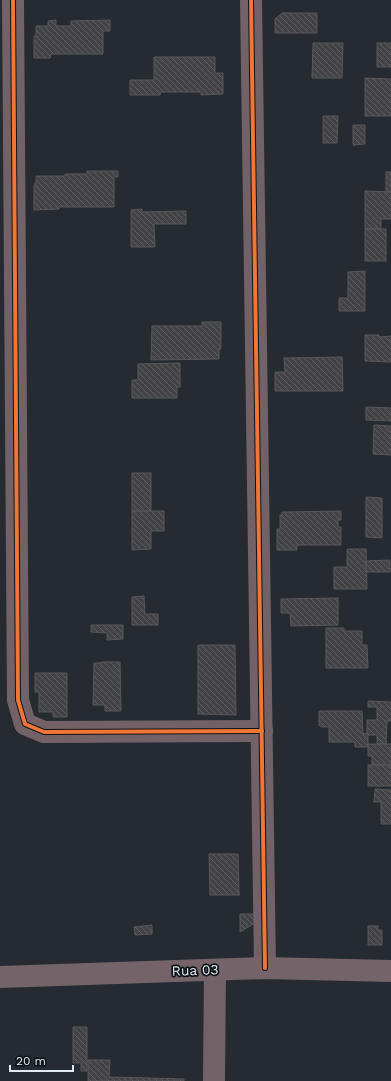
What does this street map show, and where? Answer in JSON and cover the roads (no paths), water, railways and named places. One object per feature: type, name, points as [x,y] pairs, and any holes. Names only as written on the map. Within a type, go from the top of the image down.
[{"type":"street","points":[[13,0],[18,700],[25,724],[44,732],[262,731]]},
{"type":"street","points":[[250,0],[265,968]]},
{"type":"street","name":"Rua 03","points":[[0,977],[265,968],[391,971]]},
{"type":"street","points":[[214,1081],[215,970]]}]
